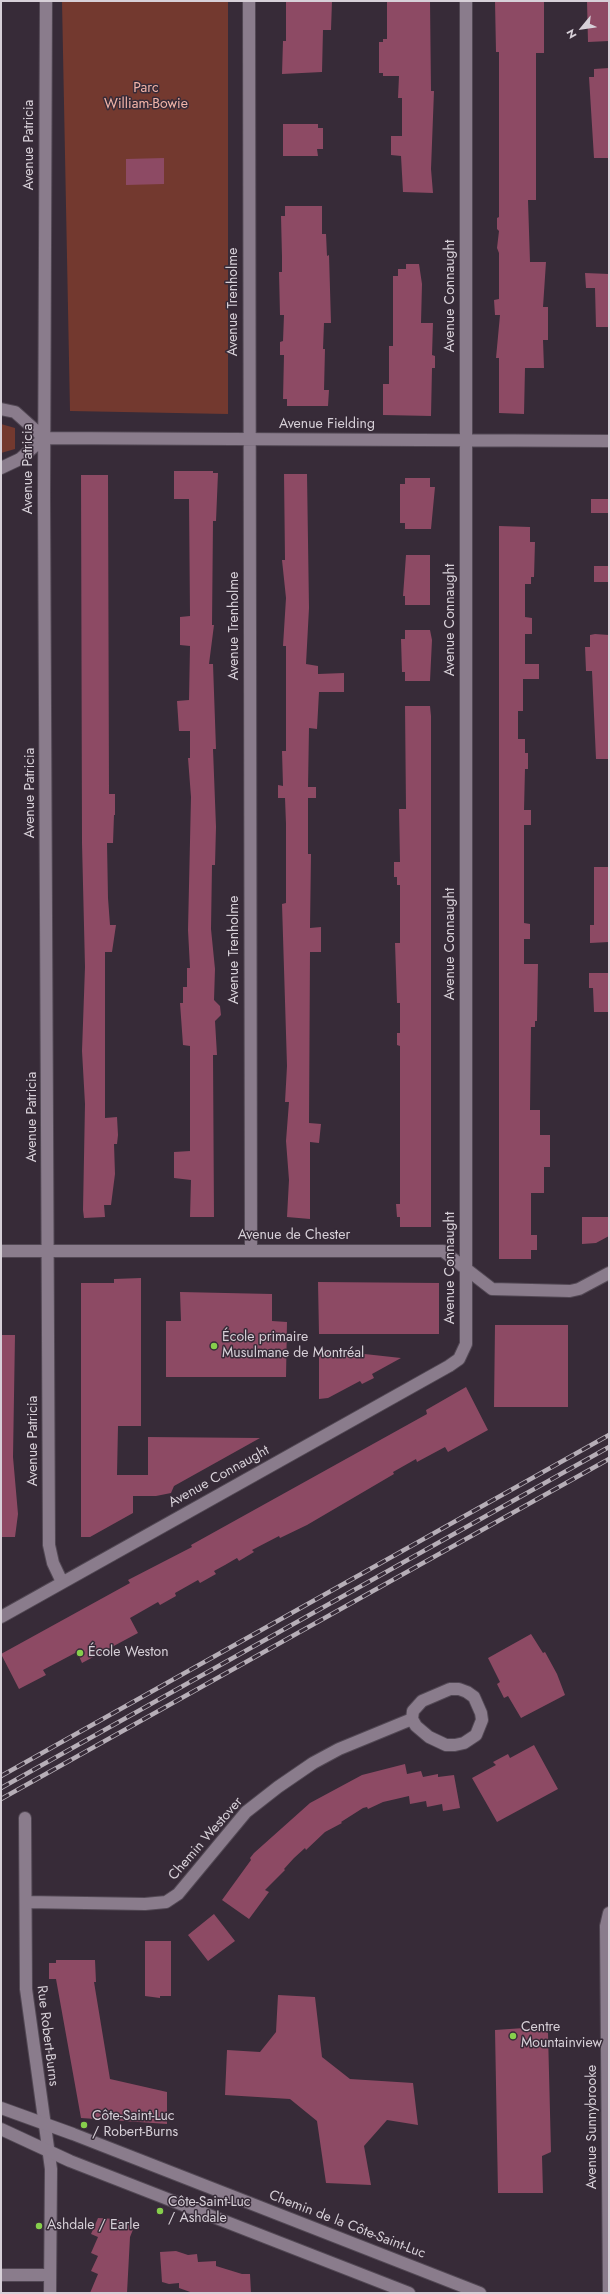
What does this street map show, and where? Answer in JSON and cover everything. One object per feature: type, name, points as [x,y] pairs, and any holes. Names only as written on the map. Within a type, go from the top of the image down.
[{"type":"street","name":"Avenue Patricia","points":[[46,1],[44,438],[49,1545],[53,1563],[62,1582]]},
{"type":"street","name":"Avenue Trenholme","points":[[249,1],[251,1251]]},
{"type":"street","name":"Avenue Connaught","points":[[1,1617],[455,1362],[462,1354],[466,1344],[466,1]]},
{"type":"street","points":[[1,409],[15,412],[44,438],[20,459],[1,468]]},
{"type":"street","name":"Avenue Fielding","points":[[44,438],[609,442]]},
{"type":"street","name":"Avenue de Chester","points":[[1,1251],[443,1251],[492,1289],[575,1290],[609,1273]]},
{"type":"street","points":[[459,1689],[474,1697],[479,1706],[482,1720],[476,1735],[464,1743],[446,1745],[429,1737],[416,1726],[412,1719],[413,1711],[422,1700],[442,1691],[459,1689]]},
{"type":"street","name":"Chemin Westover","points":[[26,1902],[145,1904],[166,1902],[178,1894],[246,1812],[278,1787],[313,1763],[339,1749],[412,1719]]},
{"type":"street","name":"Rue Robert-Burns","points":[[25,1818],[26,1989],[51,2169],[50,2293]]},
{"type":"street","name":"Avenue Sunnybrooke","points":[[609,1913],[606,1926],[609,2112],[609,2293]]},
{"type":"street","name":"Chemin de la Côte-Saint-Luc","points":[[1,2108],[480,2293]]},
{"type":"street","points":[[1,2129],[70,2161],[409,2293]]},
{"type":"street","points":[[1,2275],[50,2275]]},
{"type":"green space","name":"Parc William-Bowie","points":[[62,1],[228,1],[228,414],[70,411]]},
{"type":"green space","points":[[1,424],[15,428],[15,449],[1,453]]},
{"type":"building","points":[[286,1],[332,1],[331,30],[323,30],[322,72],[282,74],[283,41],[286,41]]},
{"type":"building","points":[[387,1],[430,1],[431,91],[434,91],[431,169],[433,193],[403,192],[401,156],[391,155],[391,136],[402,136],[402,98],[398,98],[399,76],[383,76],[383,73],[379,73],[379,42],[383,42],[383,39],[387,39]]},
{"type":"building","points":[[495,1],[544,1],[544,53],[536,53],[536,200],[528,200],[530,262],[546,262],[543,307],[548,307],[548,340],[543,340],[544,368],[525,368],[524,414],[499,413],[499,358],[496,358],[500,315],[495,315],[494,300],[499,299],[499,253],[497,248],[499,231],[497,229],[497,218],[499,217],[499,52],[496,52]]},
{"type":"building","points":[[587,1],[609,1],[609,41],[588,42]]},
{"type":"building","points":[[609,68],[609,158],[594,158],[589,77],[594,77],[594,69]]},
{"type":"building","points":[[283,124],[318,124],[318,128],[323,128],[323,149],[317,149],[318,156],[283,156]]},
{"type":"building","points":[[164,158],[164,184],[126,185],[126,159]]},
{"type":"building","points":[[285,206],[322,206],[322,234],[326,234],[327,256],[329,255],[331,323],[324,323],[323,349],[325,349],[324,390],[329,390],[328,406],[287,406],[287,399],[283,399],[284,355],[280,355],[280,342],[283,341],[284,315],[280,315],[279,272],[282,272],[281,216],[285,216]]},
{"type":"building","points":[[406,264],[419,264],[422,284],[421,323],[433,323],[432,355],[435,356],[435,368],[432,368],[431,416],[383,415],[383,384],[389,384],[389,346],[393,346],[393,276],[398,276],[398,269],[406,269]]},
{"type":"building","points":[[585,273],[609,274],[609,327],[596,327],[595,288],[586,288]]},
{"type":"building","points":[[174,471],[213,471],[213,473],[218,473],[216,521],[213,521],[212,625],[214,625],[209,664],[213,664],[216,749],[213,749],[216,827],[215,865],[212,865],[211,929],[215,969],[214,1000],[220,1006],[221,1015],[215,1021],[217,1055],[213,1055],[214,1217],[190,1217],[191,1180],[174,1178],[174,1152],[190,1151],[190,1046],[183,1045],[180,1003],[183,1003],[183,987],[187,987],[187,968],[190,968],[188,930],[191,797],[188,758],[190,758],[190,731],[179,731],[177,701],[189,700],[190,646],[180,645],[180,617],[190,616],[189,499],[174,499]]},
{"type":"building","points":[[284,474],[307,474],[309,608],[306,664],[318,666],[318,674],[344,673],[344,692],[319,692],[317,729],[309,728],[308,787],[316,787],[316,798],[308,798],[308,854],[311,854],[310,928],[321,927],[321,952],[310,952],[309,1123],[321,1124],[319,1143],[310,1142],[310,1219],[287,1217],[289,1180],[286,1141],[289,1102],[285,1102],[287,1066],[282,904],[286,903],[286,824],[285,798],[278,798],[278,785],[283,786],[282,751],[286,751],[286,646],[283,646],[286,598],[282,560],[285,560]]},
{"type":"building","points":[[81,475],[108,475],[109,794],[115,794],[115,815],[113,843],[107,843],[110,925],[116,925],[112,952],[105,952],[105,1118],[117,1117],[118,1135],[117,1144],[114,1144],[115,1174],[111,1205],[104,1205],[105,1217],[84,1218],[85,1104],[82,1051],[85,967],[82,843]]},
{"type":"building","points":[[405,478],[430,478],[430,487],[435,487],[431,529],[405,529],[405,523],[400,523],[400,484],[405,484]]},
{"type":"building","points":[[591,499],[609,499],[609,513],[591,513]]},
{"type":"building","points":[[499,526],[530,527],[530,542],[535,542],[534,577],[531,577],[531,584],[525,584],[525,617],[532,618],[532,634],[525,634],[525,664],[539,664],[539,679],[523,679],[523,711],[518,711],[518,739],[525,739],[525,753],[528,753],[528,769],[525,769],[524,810],[531,810],[531,825],[524,825],[524,923],[530,924],[530,939],[524,939],[524,964],[538,964],[537,1021],[535,1021],[535,1027],[531,1027],[530,1110],[540,1110],[540,1135],[550,1135],[550,1167],[544,1167],[544,1193],[531,1193],[531,1235],[537,1235],[537,1250],[531,1250],[531,1259],[499,1259]]},
{"type":"building","points":[[406,555],[430,555],[430,605],[405,605],[405,596],[403,596]]},
{"type":"building","points":[[594,566],[609,566],[609,582],[594,582]]},
{"type":"building","points":[[405,630],[430,630],[432,640],[430,681],[405,681],[405,672],[402,672],[401,639],[405,639]]},
{"type":"building","points":[[590,635],[609,635],[609,759],[596,759],[592,671],[586,671],[585,647],[590,647]]},
{"type":"building","points":[[405,706],[430,706],[431,716],[431,1227],[400,1227],[400,1217],[397,1217],[396,1204],[400,1204],[400,1046],[397,1045],[397,1033],[400,1033],[400,1003],[397,1003],[395,943],[400,943],[400,885],[397,885],[397,877],[394,877],[394,862],[400,862],[399,809],[406,809]]},
{"type":"building","points":[[594,867],[609,867],[609,942],[590,943],[590,925],[594,925]]},
{"type":"building","points":[[589,973],[609,973],[609,1012],[594,1012],[593,988],[589,988]]},
{"type":"building","points":[[582,1217],[609,1217],[609,1236],[596,1243],[582,1244]]},
{"type":"building","points":[[141,1278],[141,1426],[118,1426],[117,1475],[148,1475],[148,1437],[260,1438],[174,1486],[171,1493],[156,1496],[133,1496],[133,1513],[90,1537],[81,1537],[81,1283],[114,1283],[114,1279]]},
{"type":"building","points":[[318,1282],[439,1283],[439,1334],[319,1334]]},
{"type":"building","points":[[180,1292],[272,1294],[272,1321],[287,1322],[286,1377],[166,1377],[166,1321],[181,1321]]},
{"type":"building","points":[[495,1325],[568,1325],[568,1407],[494,1407]]},
{"type":"building","points":[[1,1335],[15,1335],[13,1457],[18,1514],[15,1537],[1,1537]]},
{"type":"building","points":[[319,1349],[401,1358],[372,1374],[374,1378],[362,1384],[360,1381],[328,1398],[319,1399]]},
{"type":"building","points":[[466,1387],[488,1430],[448,1452],[445,1447],[417,1462],[416,1459],[393,1472],[394,1474],[307,1525],[280,1538],[279,1536],[252,1550],[254,1552],[239,1561],[237,1558],[214,1571],[216,1574],[200,1583],[198,1580],[175,1593],[176,1596],[160,1605],[158,1602],[130,1618],[138,1633],[82,1663],[77,1652],[43,1670],[46,1675],[19,1689],[1,1654],[130,1583],[128,1580],[192,1547],[191,1545],[427,1414],[426,1410]]},
{"type":"building","points":[[531,1634],[543,1653],[545,1652],[557,1674],[565,1695],[521,1718],[508,1696],[504,1698],[497,1684],[500,1682],[488,1658]]},
{"type":"building","points":[[534,1745],[558,1789],[497,1822],[472,1778],[496,1765],[493,1762],[508,1754],[510,1758]]},
{"type":"building","points":[[405,1764],[407,1774],[421,1771],[423,1777],[438,1774],[438,1777],[454,1775],[460,1808],[443,1811],[442,1804],[427,1807],[426,1801],[410,1804],[409,1796],[383,1802],[368,1809],[367,1807],[363,1808],[341,1822],[342,1823],[325,1832],[306,1850],[305,1848],[294,1858],[284,1869],[285,1870],[265,1890],[269,1892],[249,1919],[222,1900],[251,1860],[250,1858],[254,1853],[310,1803],[362,1775]]},
{"type":"building","points":[[214,1914],[235,1941],[208,1961],[188,1935]]},
{"type":"building","points":[[145,1941],[171,1941],[171,1996],[160,1996],[160,1998],[145,1996]]},
{"type":"building","points":[[56,1960],[95,1960],[96,1982],[94,1982],[110,2079],[167,2092],[167,2124],[81,2118],[56,1979],[49,1979],[49,1963],[56,1963]]},
{"type":"building","points":[[278,1995],[315,1997],[322,2057],[350,2079],[413,2083],[418,2125],[387,2120],[364,2146],[371,2185],[326,2183],[317,2121],[290,2099],[225,2095],[227,2050],[260,2052],[276,2032]]},
{"type":"building","points":[[539,2027],[548,2033],[551,2152],[542,2156],[543,2193],[498,2193],[495,2030]]},
{"type":"building","points":[[98,2218],[116,2219],[134,2227],[130,2237],[127,2293],[90,2293],[98,2274],[91,2271],[98,2256],[91,2253],[98,2237],[91,2234]]},
{"type":"building","points":[[176,2251],[188,2255],[197,2254],[198,2262],[216,2261],[216,2266],[242,2274],[250,2274],[251,2293],[193,2293],[179,2288],[179,2283],[169,2284],[162,2282],[160,2252]]},
{"type":"railway","points":[[1,1776],[609,1435]]},
{"type":"railway","points":[[1,1788],[609,1447]]},
{"type":"railway","points":[[1,1799],[609,1459]]},
{"type":"place","name":"École primaire Musulmane de Montréal","points":[[214,1346]]},
{"type":"place","name":"École Weston","points":[[80,1653]]},
{"type":"place","name":"Centre Mountainview","points":[[513,2036]]},
{"type":"place","name":"Côte-Saint-Luc / Robert-Burns","points":[[84,2125]]},
{"type":"place","name":"Côte-Saint-Luc / Ashdale","points":[[160,2211]]},
{"type":"place","name":"Ashdale / Earle","points":[[39,2226]]}]
